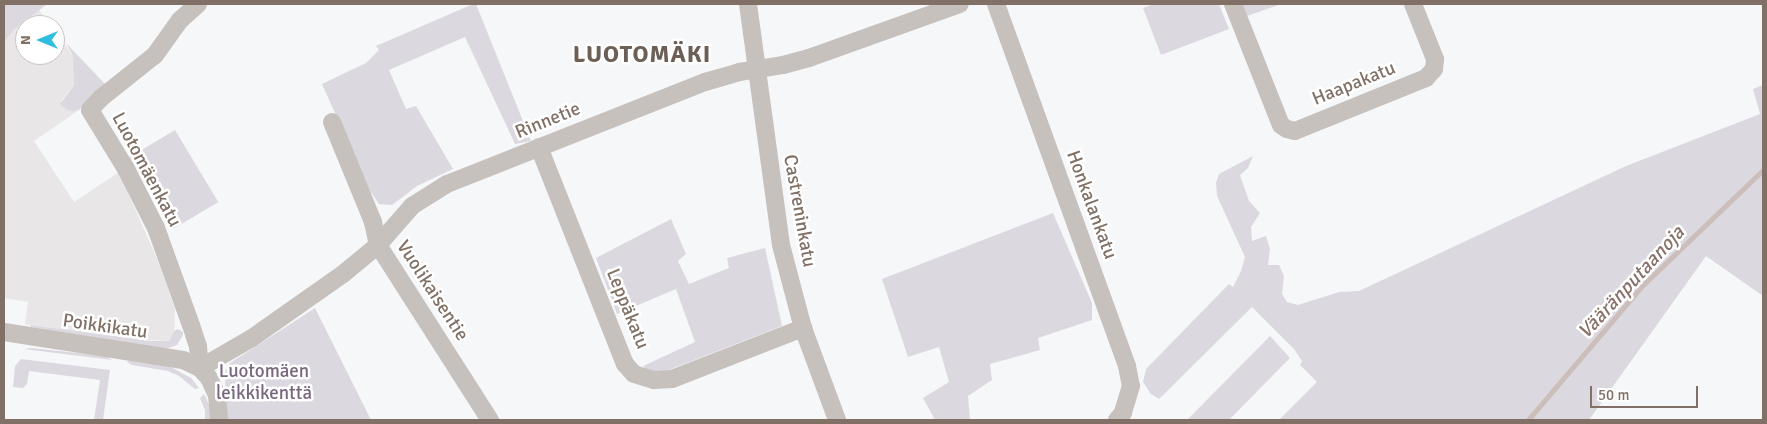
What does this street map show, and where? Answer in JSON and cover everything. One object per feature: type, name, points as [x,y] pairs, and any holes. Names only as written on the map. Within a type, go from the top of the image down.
[{"type":"street","name":"Luotomäenkatu","points":[[198,4],[180,20],[155,55],[101,98],[90,110],[126,169],[156,228],[192,325],[198,346],[200,368]]},
{"type":"street","name":"Castreninkatu","points":[[748,4],[781,245],[803,328],[837,420]]},
{"type":"street","name":"Rinnetie","points":[[200,368],[252,338],[297,308],[378,245],[412,206],[446,184],[705,82],[808,58],[960,4]]},
{"type":"street","name":"Honkalankatu","points":[[996,4],[1127,366],[1131,386],[1123,413],[1117,420]]},
{"type":"street","name":"Haapakatu","points":[[1232,4],[1281,125],[1295,131],[1426,78],[1434,69],[1435,59],[1413,4]]},
{"type":"street","name":"Vuolikaisentie","points":[[332,122],[373,222],[378,245],[490,420]]},
{"type":"street","name":"Leppäkatu","points":[[539,147],[625,364],[634,374],[654,380],[672,379],[803,328]]},
{"type":"street","name":"Poikkikatu","points":[[4,332],[86,347],[166,356],[200,368]]},
{"type":"street","points":[[200,368],[209,378],[217,395],[219,420]]},
{"type":"shaded area","points":[[39,10],[43,15],[33,15]]},
{"type":"shaded area","points":[[15,29],[15,65],[65,65],[65,44],[73,56],[74,85],[61,101],[73,111],[79,110],[34,141],[74,202],[119,172],[160,266],[175,309],[174,335],[170,341],[126,339],[25,324],[28,302],[4,298],[4,42]]},
{"type":"green space","points":[[4,4],[47,4],[33,15],[15,15],[15,29],[4,42]]},
{"type":"green space","points":[[476,4],[531,141],[515,144],[465,37],[389,70],[406,109],[416,106],[453,169],[417,186],[392,205],[379,204],[370,191],[322,84],[366,63],[379,50],[376,46]]},
{"type":"green space","points":[[1154,4],[1219,4],[1229,29],[1161,55],[1143,8]]},
{"type":"green space","points":[[1242,4],[1281,4],[1247,16]]},
{"type":"green space","points":[[66,43],[105,84],[79,110],[73,111],[67,110],[60,104],[74,85],[73,56]]},
{"type":"green space","points":[[1763,85],[1763,296],[1706,256],[1589,420],[1279,420],[1317,382],[1300,365],[1302,361],[1294,349],[1252,307],[1159,399],[1151,394],[1143,382],[1146,369],[1229,284],[1233,287],[1241,271],[1245,257],[1217,196],[1216,183],[1219,174],[1253,156],[1248,168],[1240,175],[1249,201],[1260,213],[1251,227],[1252,241],[1266,236],[1270,249],[1268,265],[1279,265],[1284,276],[1282,294],[1287,302],[1298,305],[1339,292],[1359,291],[1626,166],[1760,114],[1753,89]]},
{"type":"green space","points":[[175,130],[218,202],[173,229],[130,157]]},
{"type":"green space","points":[[1053,213],[1092,303],[1092,320],[1038,338],[1040,350],[990,364],[992,380],[968,396],[970,420],[935,420],[923,398],[949,382],[939,347],[908,357],[882,279]]},
{"type":"green space","points":[[671,219],[686,254],[678,261],[689,284],[729,268],[727,258],[765,248],[782,326],[658,374],[648,372],[643,366],[695,342],[676,289],[617,314],[596,258]]},
{"type":"green space","name":"Luotomäen leikkikenttä","points":[[315,308],[371,420],[226,420],[225,372],[230,363]]},
{"type":"green space","points":[[30,325],[151,341],[170,341],[174,331],[178,329],[183,332],[183,335],[177,345],[166,349],[31,327]]},
{"type":"green space","points":[[1270,336],[1290,358],[1229,420],[1187,420]]},
{"type":"green space","points":[[31,348],[106,356],[112,360],[24,349]]},
{"type":"green space","points":[[21,359],[110,370],[103,420],[94,420],[100,380],[29,371],[27,384],[23,388],[13,387],[15,366]]},
{"type":"green space","points":[[129,360],[169,366],[191,378],[199,388],[195,389],[179,376],[168,371],[132,365],[127,362]]},
{"type":"green space","points":[[204,394],[210,407],[210,420],[205,420],[205,410],[200,398]]},
{"type":"waterway","name":"Vääränputaanoja","points":[[1528,420],[1643,285],[1763,170]]},
{"type":"district","name":"LUOTOMÄKI","points":[[642,55]]}]
